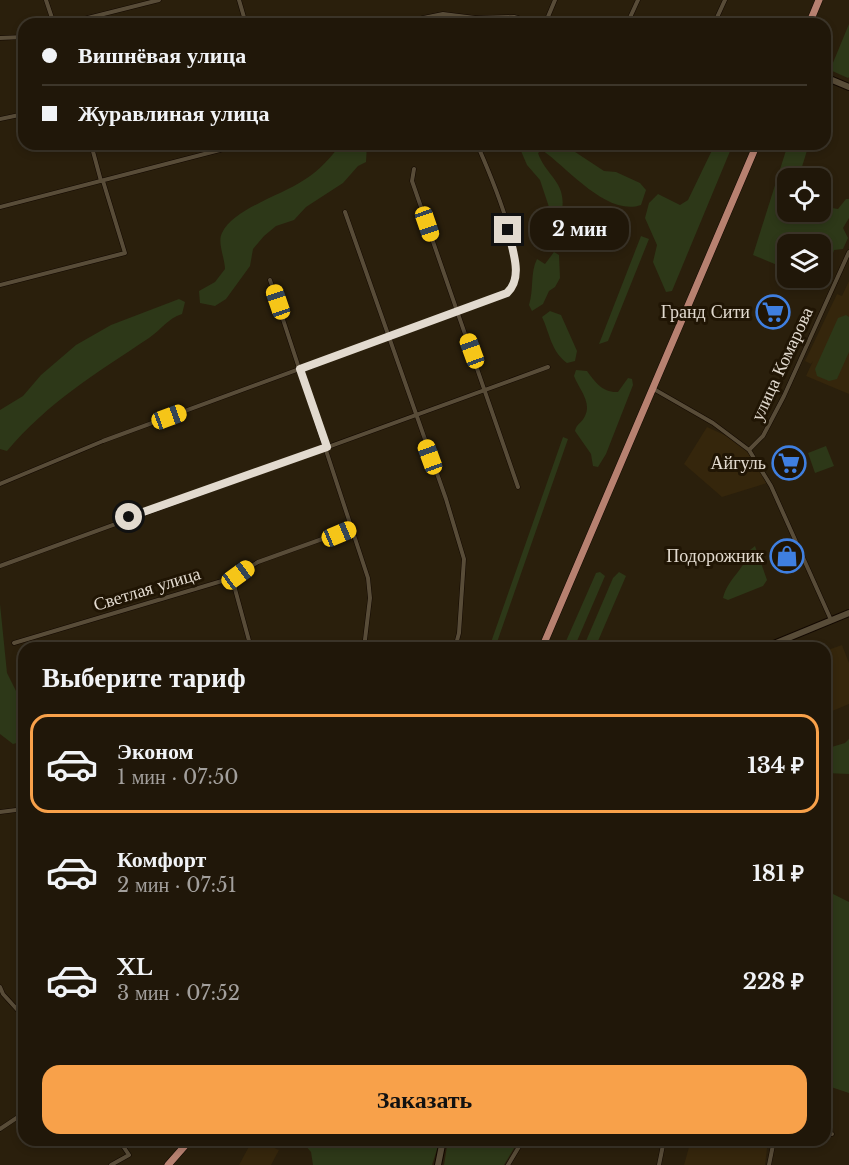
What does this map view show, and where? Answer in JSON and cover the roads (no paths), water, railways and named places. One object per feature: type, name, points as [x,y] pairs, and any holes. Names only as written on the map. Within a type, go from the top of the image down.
[{"type":"main road","points":[[812,18],[819,0]]},
{"type":"main road","points":[[831,80],[849,87]]},
{"type":"main road","points":[[545,642],[754,150]]},
{"type":"main road","points":[[780,642],[849,613]]},
{"type":"main road","points":[[168,1165],[185,1146]]},
{"type":"main road","points":[[438,1165],[442,1146]]},
{"type":"street","points":[[46,0],[52,18]]},
{"type":"street","points":[[88,18],[159,0]]},
{"type":"street","points":[[239,0],[244,18]]},
{"type":"street","points":[[548,18],[555,0]]},
{"type":"street","points":[[630,18],[638,0]]},
{"type":"street","points":[[717,18],[725,0]]},
{"type":"street","points":[[423,18],[443,14],[475,18],[517,18]]},
{"type":"street","points":[[0,38],[18,37]]},
{"type":"street","points":[[0,119],[18,115]]},
{"type":"street","points":[[0,285],[125,254],[93,150]]},
{"type":"street","points":[[0,207],[220,150]]},
{"type":"street","points":[[0,484],[103,441],[507,293],[513,287],[516,270],[508,230],[493,181],[480,150]]},
{"type":"street","points":[[414,169],[412,180],[518,487]]},
{"type":"street","points":[[345,212],[464,559],[457,642]]},
{"type":"street","name":"улица Комарова","points":[[749,450],[763,436],[784,396],[849,252]]},
{"type":"street","points":[[270,280],[327,447],[368,579],[370,598],[365,642]]},
{"type":"street","points":[[0,566],[548,367]]},
{"type":"street","name":"улица Комарова","points":[[652,388],[713,423],[749,450],[771,486],[831,621]]},
{"type":"street","name":"Светлая улица","points":[[14,643],[232,578],[258,562],[353,528]]},
{"type":"street","points":[[232,578],[246,621],[250,642]]},
{"type":"street","points":[[0,813],[18,810]]},
{"type":"street","points":[[0,987],[1,995],[18,1011]]},
{"type":"street","points":[[0,1122],[2,1127],[18,1117]]},
{"type":"street","points":[[111,1165],[129,1155],[124,1146]]},
{"type":"street","points":[[508,1165],[519,1146]]},
{"type":"street","points":[[659,1165],[663,1146]]},
{"type":"street","points":[[769,1165],[773,1146]]},
{"type":"place","name":"Гранд Сити","points":[[773,312]]},
{"type":"place","name":"Айгуль","points":[[789,463]]},
{"type":"place","name":"Подорожник","points":[[787,556]]}]
